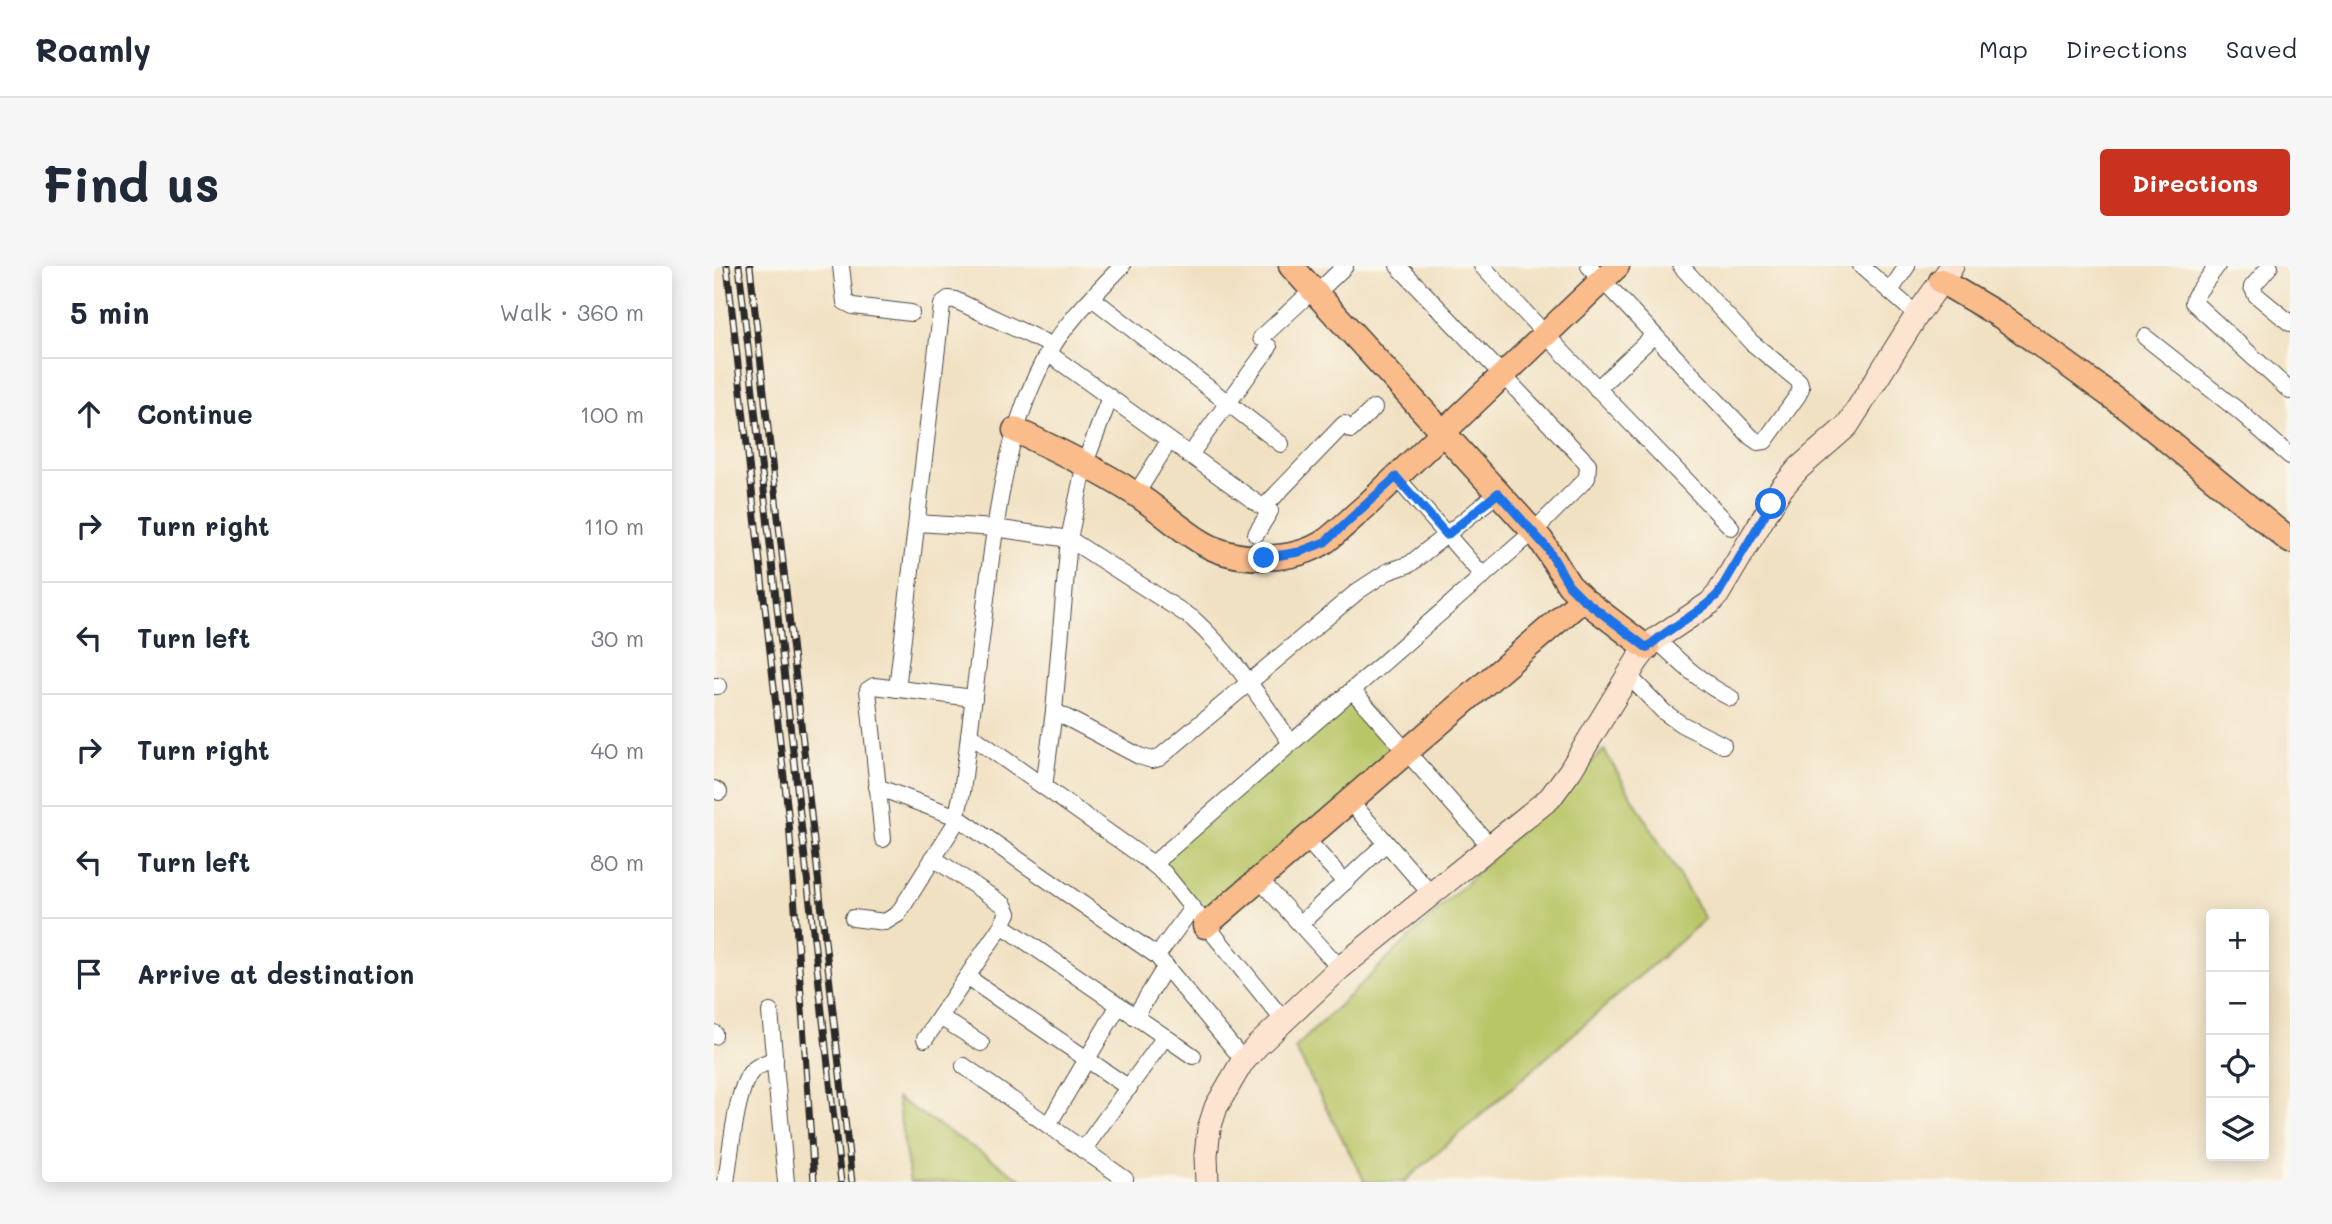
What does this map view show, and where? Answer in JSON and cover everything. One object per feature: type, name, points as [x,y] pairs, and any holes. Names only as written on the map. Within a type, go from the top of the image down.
[{"type":"main road","points":[[1290,266],[1534,532],[1548,549],[1562,575],[1583,599],[1651,644]]},
{"type":"main road","points":[[1015,430],[1085,463],[1136,494],[1204,544],[1227,554],[1264,558],[1299,552],[1325,542],[1396,477],[1545,334],[1603,271]]},
{"type":"main road","points":[[1947,274],[2138,416],[2289,538]]},
{"type":"main road","points":[[1198,917],[1259,879],[1583,599]]},
{"type":"street","points":[[841,266],[845,302],[853,306],[911,313]]},
{"type":"street","points":[[853,918],[885,922],[898,914],[957,817],[995,528],[1015,430],[1029,391],[1051,349],[1122,266]]},
{"type":"street","points":[[1189,456],[1265,343],[1314,292],[1345,266]]},
{"type":"street","points":[[1153,864],[1534,532],[1587,478],[1588,464],[1398,266]]},
{"type":"street","points":[[1482,266],[1731,527]]},
{"type":"street","points":[[1603,271],[1654,335],[1758,442],[1765,442],[1798,395],[1801,388],[1799,381],[1751,342],[1681,266]]},
{"type":"street","points":[[1861,266],[1917,315]]},
{"type":"street","points":[[1890,291],[1907,266]]},
{"type":"street","points":[[2217,266],[2193,302],[2290,391]]},
{"type":"street","points":[[2270,266],[2252,287],[2256,295],[2290,323]]},
{"type":"street","points":[[1207,1182],[1209,1129],[1216,1107],[1244,1060],[1340,968],[1550,797],[1570,771],[1628,675],[1651,644],[1710,603],[1718,594],[1780,489],[1799,468],[1847,426],[1917,315],[1947,274]]},
{"type":"street","points":[[1092,298],[1281,444]]},
{"type":"street","points":[[897,689],[944,300],[955,300],[1051,349],[1189,456],[1256,504],[1265,506],[1270,511],[1256,534]]},
{"type":"street","points":[[1597,389],[1654,335]]},
{"type":"street","points":[[2145,337],[2240,412],[2290,456]]},
{"type":"street","points":[[1044,787],[1054,711],[1069,538],[1085,463],[1110,397]]},
{"type":"street","points":[[1265,506],[1347,427],[1374,408]]},
{"type":"street","points":[[1136,494],[1169,441]]},
{"type":"street","points":[[1396,477],[1483,576]]},
{"type":"street","points":[[1054,711],[1139,757],[1152,760],[1159,758],[1358,591],[1387,572],[1410,564],[1498,493]]},
{"type":"street","points":[[916,523],[995,528],[1069,538],[1192,618],[1251,683],[1291,743]]},
{"type":"street","points":[[1651,644],[1710,687],[1731,698]]},
{"type":"street","points":[[1628,675],[1664,712],[1681,724],[1723,745]]},
{"type":"street","points":[[883,839],[868,690],[874,686],[974,698]]},
{"type":"street","points":[[1352,690],[1490,848]]},
{"type":"street","points":[[969,734],[1153,864],[1174,885],[1284,1021]]},
{"type":"street","points":[[877,787],[957,817],[1162,961],[1244,1060]]},
{"type":"street","points":[[1350,801],[1431,894]]},
{"type":"street","points":[[1306,839],[1345,882]]},
{"type":"street","points":[[1300,924],[1386,843]]},
{"type":"street","points":[[925,1039],[1008,913],[1004,905],[933,858]]},
{"type":"street","points":[[1259,879],[1340,968]]},
{"type":"street","points":[[1135,1017],[1162,961],[1198,917]]},
{"type":"street","points":[[1002,925],[1193,1056]]},
{"type":"street","points":[[967,976],[1129,1088]]},
{"type":"street","points":[[1048,1125],[1119,1005]]},
{"type":"street","points":[[770,1012],[786,1182]]},
{"type":"street","points":[[940,1017],[981,1043]]},
{"type":"street","points":[[1083,1150],[1166,1037]]},
{"type":"street","points":[[726,1182],[744,1084],[749,1074],[757,1067],[775,1059]]},
{"type":"street","points":[[964,1066],[1125,1179]]},
{"type":"green space","points":[[1352,690],[1407,752],[1205,926],[1153,864]]},
{"type":"green space","points":[[1604,750],[1705,919],[1404,1182],[1365,1182],[1295,1048]]},
{"type":"green space","points":[[897,1098],[1026,1182],[910,1182]]},
{"type":"railway","points":[[727,266],[789,822],[814,1182]]},
{"type":"railway","points":[[739,266],[841,1182]]},
{"type":"railway","points":[[750,266],[852,1182]]},
{"type":"route","points":[[1264,558],[1299,552],[1325,542],[1396,477],[1447,535],[1498,493],[1548,549],[1569,585],[1647,648],[1666,631],[1710,603],[1718,594],[1771,504]]}]
